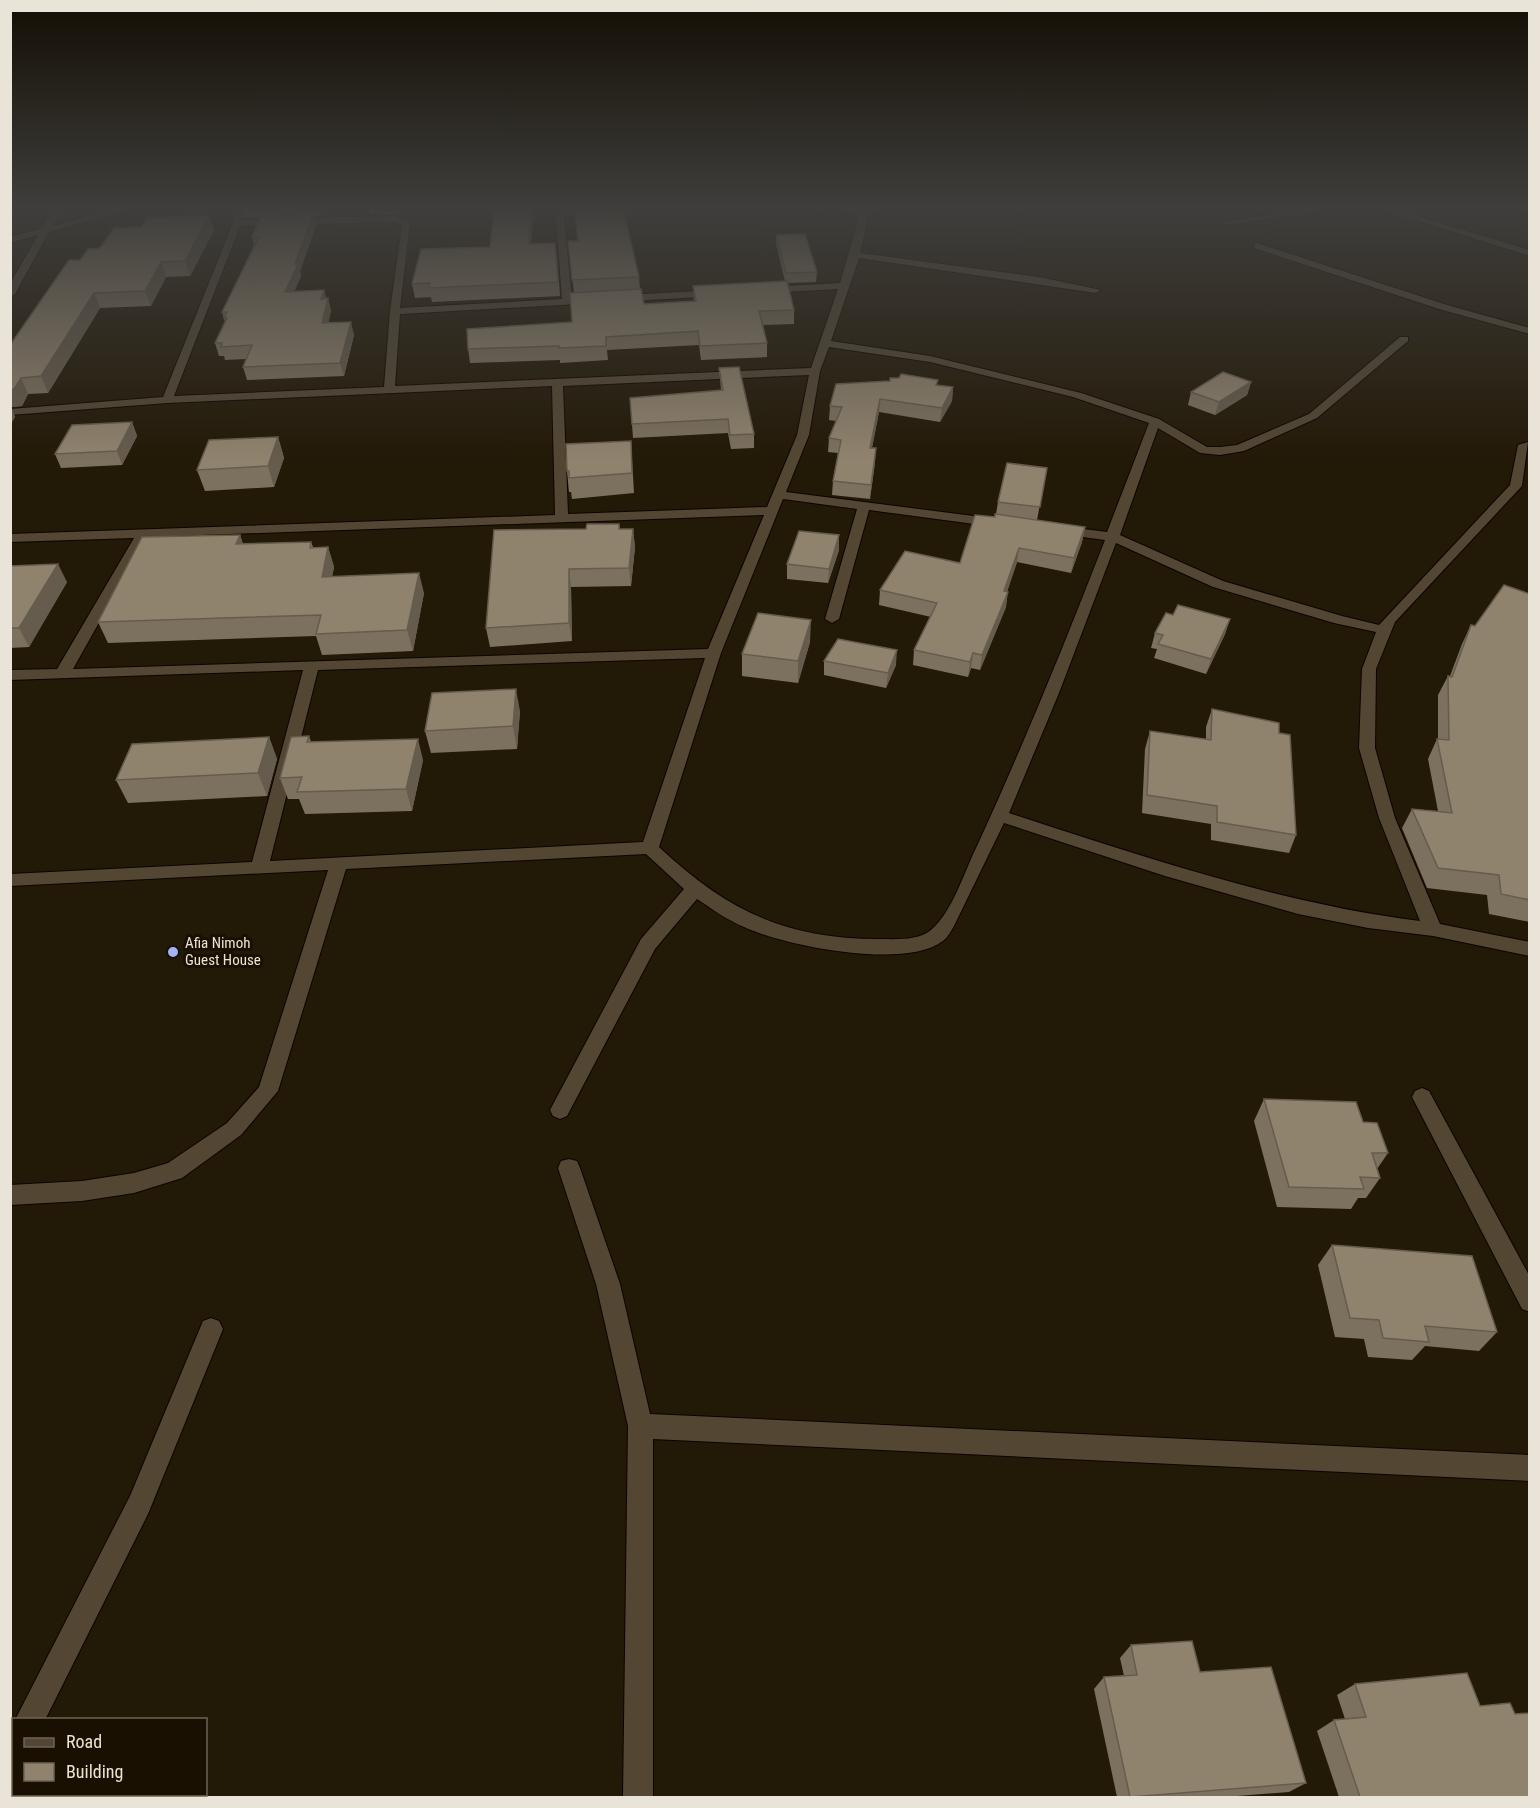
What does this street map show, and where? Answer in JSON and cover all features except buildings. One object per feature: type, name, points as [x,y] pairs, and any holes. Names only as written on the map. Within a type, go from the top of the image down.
[{"type":"street","points":[[168,400],[210,292]]},
{"type":"street","points":[[389,392],[397,292]]},
{"type":"street","points":[[566,292],[567,301]]},
{"type":"street","points":[[394,310],[728,292]]},
{"type":"street","points":[[650,848],[714,653],[802,435],[814,371],[826,343],[840,292]]},
{"type":"street","points":[[1398,292],[1530,331]]},
{"type":"street","points":[[826,343],[930,359],[1077,394],[1155,421],[1204,450],[1220,451],[1240,448],[1313,416],[1404,339]]},
{"type":"street","points":[[10,412],[168,400],[389,392],[814,371]]},
{"type":"street","points":[[557,382],[562,520]]},
{"type":"street","points":[[10,880],[650,848],[694,890],[761,929],[852,946],[920,943],[938,935],[966,888],[1000,816],[1113,537],[1155,421]]},
{"type":"street","points":[[1432,929],[1387,818],[1367,748],[1369,669],[1388,621],[1516,486],[1524,445]]},
{"type":"street","points":[[778,495],[1006,524]]},
{"type":"street","points":[[832,619],[864,506]]},
{"type":"street","points":[[10,538],[772,511]]},
{"type":"street","points":[[1042,528],[1113,537],[1218,584],[1339,620],[1384,630]]},
{"type":"street","points":[[62,674],[142,535]]},
{"type":"street","points":[[10,675],[714,653]]},
{"type":"street","points":[[259,868],[312,666]]},
{"type":"street","points":[[1000,816],[1171,872],[1298,907],[1368,921],[1432,929],[1530,949]]},
{"type":"street","points":[[10,1195],[82,1191],[134,1183],[174,1171],[234,1129],[268,1091],[339,864]]},
{"type":"street","points":[[560,1110],[648,944],[694,890]]},
{"type":"street","points":[[1422,1097],[1530,1300]]},
{"type":"street","points":[[569,1168],[608,1284],[640,1426],[638,1797]]},
{"type":"street","points":[[30,1718],[139,1505],[211,1329]]},
{"type":"street","points":[[640,1426],[1530,1468]]},
{"type":"place","name":"Afia Nimoh Guest House","points":[[173,952]]}]
